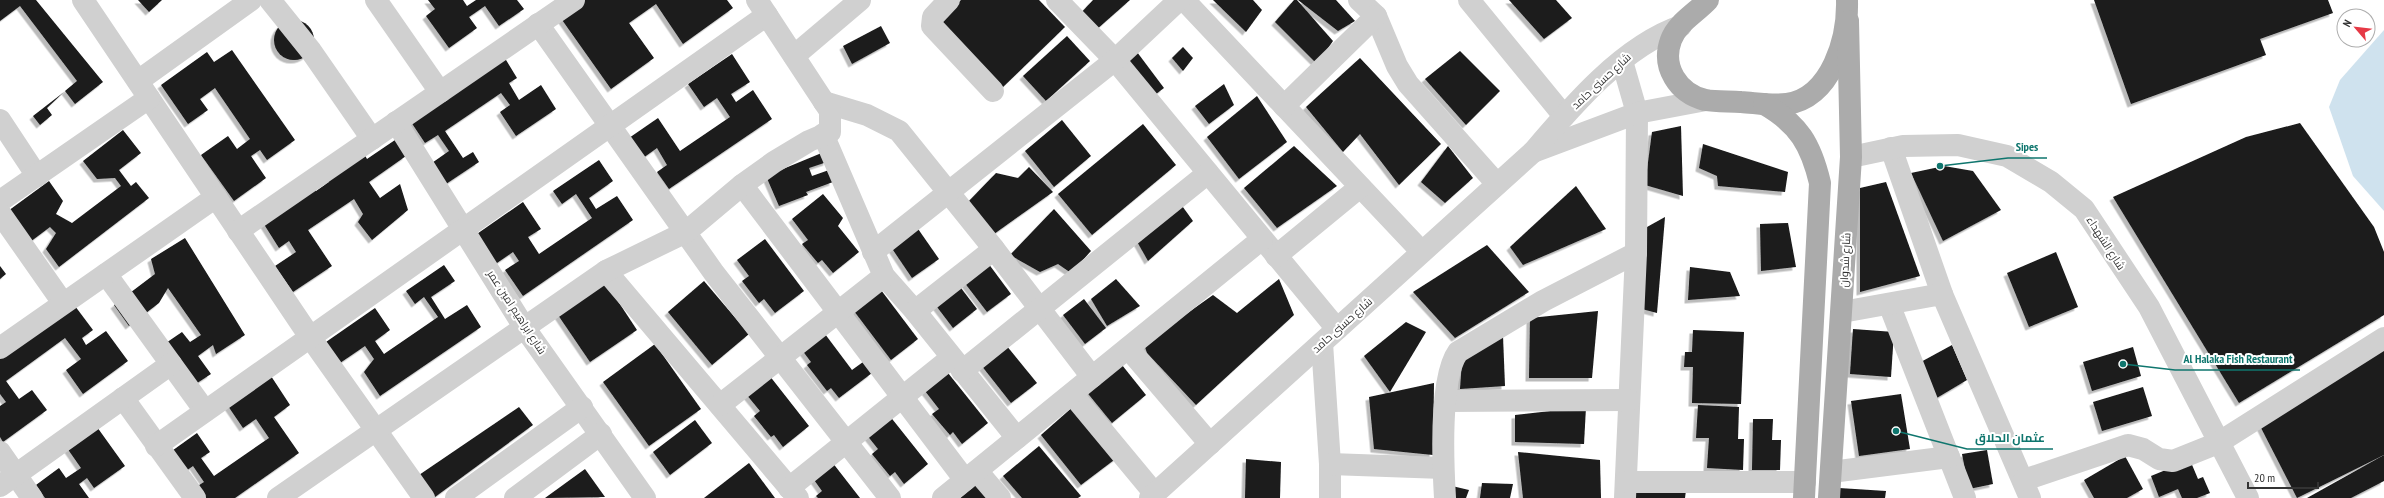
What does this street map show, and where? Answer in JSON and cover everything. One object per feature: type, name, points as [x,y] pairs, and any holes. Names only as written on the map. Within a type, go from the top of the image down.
[{"type":"main road","points":[[1699,3],[1671,39],[1668,54],[1670,70],[1682,88],[1690,95],[1706,100],[1764,104],[1787,104],[1814,92],[1830,74],[1841,48],[1847,10]]},
{"type":"main road","name":"شارع شدوان","points":[[1829,498],[1851,157],[1847,10]]},
{"type":"main road","points":[[1764,104],[1783,115],[1801,134],[1814,157],[1820,183],[1804,490]]},
{"type":"street","points":[[83,0],[310,337],[424,498]]},
{"type":"street","points":[[0,201],[37,176],[144,90],[251,0]]},
{"type":"street","points":[[270,0],[311,50],[372,139]]},
{"type":"street","points":[[376,0],[440,92]]},
{"type":"street","points":[[794,56],[860,0]]},
{"type":"street","points":[[949,0],[933,17],[932,26],[993,91]]},
{"type":"street","points":[[1057,0],[1115,60],[1276,256],[1329,336],[1330,498]]},
{"type":"street","points":[[873,252],[1115,60],[1179,0]]},
{"type":"street","points":[[1184,0],[1422,252]]},
{"type":"street","points":[[1359,0],[1376,16],[1397,66],[1408,84],[1497,184]]},
{"type":"street","points":[[1469,0],[1564,116]]},
{"type":"street","points":[[238,231],[538,24],[565,3]]},
{"type":"street","points":[[156,446],[611,125],[762,8],[830,111],[830,132],[823,134],[774,162],[742,185],[686,232],[606,271],[278,498]]},
{"type":"street","points":[[1284,106],[1376,16]]},
{"type":"street","points":[[538,24],[611,125],[714,273],[890,498]]},
{"type":"street","name":"شارع حسنى حامد","points":[[1153,496],[1533,152],[1564,116],[1622,60],[1653,37],[1681,26]]},
{"type":"street","points":[[1622,60],[1637,113],[1636,253],[1626,490],[1804,490]]},
{"type":"street","name":"شارع حسنى حامد","points":[[1533,152],[1637,113],[1706,100]]},
{"type":"street","points":[[824,102],[867,115],[898,131],[994,249],[1092,377]]},
{"type":"street","name":"شارع ابراهيم امين عمر","points":[[396,122],[464,228],[524,327],[645,498]]},
{"type":"street","points":[[2,128],[37,176]]},
{"type":"street","points":[[823,134],[884,276],[915,311],[956,365],[1017,438]]},
{"type":"street","name":"شارع الشهداء","points":[[1851,157],[1903,146],[1958,145],[2007,156],[2051,182],[2084,210],[2149,307],[2218,443],[2248,498]]},
{"type":"street","points":[[1891,148],[1942,294],[2027,489],[2128,445],[2143,449],[2159,459],[2173,461],[2218,443],[2384,338]]},
{"type":"street","points":[[606,271],[794,493],[847,442],[902,397],[956,365],[1039,309],[1208,173]]},
{"type":"street","points":[[742,185],[902,397],[971,475],[1000,498]]},
{"type":"street","points":[[1276,256],[1360,187]]},
{"type":"street","points":[[0,348],[216,197]]},
{"type":"street","points":[[0,213],[63,304]]},
{"type":"street","points":[[943,498],[1262,239]]},
{"type":"street","points":[[915,311],[994,249]]},
{"type":"street","points":[[1445,498],[1443,468],[1446,402],[1449,370],[1452,359],[1458,352],[1543,301],[1636,253]]},
{"type":"street","points":[[106,274],[205,411]]},
{"type":"street","points":[[720,406],[884,276]]},
{"type":"street","points":[[1842,312],[1942,294]]},
{"type":"street","points":[[1889,304],[1965,498]]},
{"type":"street","points":[[1128,348],[1210,444]]},
{"type":"street","points":[[8,480],[171,364]]},
{"type":"street","points":[[1072,394],[1153,496]]},
{"type":"street","points":[[123,398],[156,446],[195,498]]},
{"type":"street","points":[[1446,402],[1630,400]]},
{"type":"street","points":[[456,498],[582,408]]},
{"type":"street","points":[[515,498],[601,434]]},
{"type":"street","points":[[0,452],[8,480],[32,498]]},
{"type":"street","points":[[1830,472],[1949,457]]},
{"type":"street","points":[[1330,464],[1443,468]]},
{"type":"water","points":[[2384,30],[2384,211],[2353,176],[2329,107],[2340,80],[2368,48],[2376,48],[2376,39]]},
{"type":"building","points":[[0,0],[36,0],[103,82],[75,104],[65,91],[77,81],[20,6],[0,21]]},
{"type":"building","points":[[138,0],[162,0],[149,12]]},
{"type":"building","points":[[428,0],[463,0],[467,6],[476,0],[517,0],[524,9],[499,26],[485,6],[469,17],[477,28],[449,48],[426,16],[435,9]]},
{"type":"building","points":[[584,0],[727,0],[733,8],[683,44],[656,4],[629,23],[654,58],[611,89],[560,17]]},
{"type":"building","points":[[961,0],[1039,0],[1065,27],[1002,88],[938,22]]},
{"type":"building","points":[[1093,0],[1130,0],[1096,30],[1079,15]]},
{"type":"building","points":[[1213,0],[1253,0],[1262,10],[1246,32]]},
{"type":"building","points":[[1294,0],[1297,0],[1333,41],[1317,64],[1275,22]]},
{"type":"building","points":[[1298,0],[1336,0],[1355,21],[1338,31]]},
{"type":"building","points":[[1509,0],[1556,0],[1572,18],[1544,39]]},
{"type":"building","points":[[2094,0],[2328,0],[2333,13],[2260,39],[2266,55],[2131,104]]},
{"type":"building","points":[[294,20],[308,26],[314,40],[308,54],[294,60],[280,54],[274,40],[280,26]]},
{"type":"building","points":[[881,26],[890,43],[852,64],[843,46]]},
{"type":"building","points":[[1067,36],[1090,61],[1046,101],[1023,76]]},
{"type":"building","points":[[1183,47],[1193,58],[1183,71],[1172,58]]},
{"type":"building","points":[[232,50],[295,140],[267,160],[260,150],[251,156],[266,178],[234,201],[201,155],[228,136],[237,149],[250,139],[215,88],[200,99],[208,110],[188,124],[161,85],[207,52],[214,62]]},
{"type":"building","points":[[1460,51],[1500,91],[1466,125],[1425,79]]},
{"type":"building","points":[[1137,52],[1164,88],[1152,97],[1124,64]]},
{"type":"building","points":[[732,54],[750,82],[731,94],[736,102],[753,90],[772,119],[669,189],[657,172],[667,165],[657,148],[643,158],[629,138],[658,118],[680,151],[730,117],[717,98],[704,107],[688,84]]},
{"type":"building","points":[[503,55],[517,78],[509,83],[519,100],[541,85],[556,109],[516,136],[500,112],[510,105],[501,93],[445,131],[463,158],[473,152],[479,162],[443,186],[429,165],[449,151],[438,135],[425,143],[409,119]]},
{"type":"building","points":[[1360,58],[1441,144],[1399,185],[1360,134],[1343,152],[1306,107]]},
{"type":"building","points":[[1224,84],[1234,105],[1209,124],[1195,106]]},
{"type":"building","points":[[64,92],[47,108],[52,115],[40,125],[33,116]]},
{"type":"building","points":[[1257,96],[1287,142],[1239,179],[1207,137]]},
{"type":"building","points":[[1062,120],[1091,156],[1054,187],[1025,151]]},
{"type":"building","points":[[2300,123],[2374,227],[2384,252],[2384,315],[2239,403],[2113,197],[2246,137]]},
{"type":"building","points":[[1143,124],[1176,165],[1092,235],[1058,194]]},
{"type":"building","points":[[1681,126],[1683,196],[1645,185],[1652,132]]},
{"type":"building","points":[[123,130],[141,153],[119,170],[131,186],[136,182],[149,198],[59,267],[46,249],[56,233],[50,227],[30,242],[8,211],[49,181],[63,201],[56,214],[72,223],[121,186],[115,178],[97,179],[83,161]]},
{"type":"building","points":[[395,140],[406,156],[369,182],[380,198],[400,184],[408,210],[372,240],[358,222],[363,214],[354,199],[308,230],[332,266],[293,292],[275,266],[296,252],[289,241],[279,248],[260,218],[311,183],[316,191],[329,182],[325,177],[363,152],[367,159]]},
{"type":"building","points":[[1703,144],[1788,172],[1785,192],[1718,186],[1717,176],[1699,168]]},
{"type":"building","points":[[1294,146],[1337,186],[1277,228],[1244,188]]},
{"type":"building","points":[[1448,146],[1473,178],[1445,203],[1421,182]]},
{"type":"building","points":[[824,152],[827,162],[809,168],[812,176],[829,170],[833,182],[806,192],[808,195],[779,206],[766,176]]},
{"type":"building","points":[[599,160],[613,181],[589,198],[596,209],[617,196],[633,220],[523,296],[505,270],[519,261],[513,252],[494,265],[474,236],[523,202],[541,229],[528,237],[539,254],[592,218],[576,194],[562,204],[553,191]]},
{"type":"building","points":[[1944,166],[1973,171],[2001,210],[1943,241],[1911,173]]},
{"type":"building","points":[[1029,167],[1053,192],[994,234],[968,202],[996,173],[1018,178]]},
{"type":"building","points":[[1886,182],[1920,276],[1860,292],[1860,188]]},
{"type":"building","points":[[1576,186],[1606,229],[1523,265],[1510,247]]},
{"type":"building","points":[[823,194],[843,218],[838,226],[859,252],[833,273],[822,260],[818,263],[802,244],[808,240],[792,219]]},
{"type":"building","points":[[1180,203],[1193,221],[1148,261],[1135,238]]},
{"type":"building","points":[[1054,209],[1091,251],[1071,273],[1058,264],[1040,272],[1010,255]]},
{"type":"building","points":[[1665,217],[1657,313],[1642,309],[1647,227]]},
{"type":"building","points":[[1788,223],[1796,267],[1761,271],[1760,224]]},
{"type":"building","points":[[916,226],[939,259],[912,278],[889,244]]},
{"type":"building","points":[[185,238],[245,335],[216,354],[213,345],[198,356],[211,374],[191,387],[163,345],[182,332],[190,342],[201,335],[168,288],[159,303],[129,326],[114,305],[155,274],[151,259]]},
{"type":"building","points":[[765,239],[804,291],[775,313],[764,299],[759,303],[742,281],[749,276],[737,260]]},
{"type":"building","points":[[1487,245],[1529,292],[1455,338],[1413,292]]},
{"type":"building","points":[[2056,252],[2078,307],[2029,327],[2007,273]]},
{"type":"building","points":[[988,263],[1011,294],[987,312],[964,282]]},
{"type":"building","points":[[444,265],[455,281],[431,297],[445,319],[467,305],[481,327],[380,396],[364,372],[374,359],[365,346],[340,363],[326,342],[375,308],[390,330],[375,341],[384,354],[438,317],[424,297],[415,304],[406,291]]},
{"type":"building","points":[[0,266],[6,274],[0,279]]},
{"type":"building","points":[[1690,267],[1730,272],[1740,296],[1688,300]]},
{"type":"building","points":[[1116,279],[1140,306],[1107,326],[1091,299]]},
{"type":"building","points":[[1279,279],[1294,315],[1196,405],[1147,353],[1144,344],[1213,295],[1237,313]]},
{"type":"building","points":[[704,281],[749,334],[712,365],[668,312]]},
{"type":"building","points":[[606,283],[637,330],[590,362],[558,315]]},
{"type":"building","points":[[958,284],[977,309],[953,328],[934,303]]},
{"type":"building","points":[[881,290],[918,339],[891,360],[854,311]]},
{"type":"building","points":[[1084,299],[1106,328],[1085,344],[1063,315]]},
{"type":"building","points":[[72,302],[93,330],[82,338],[86,345],[106,331],[128,361],[83,394],[66,370],[81,359],[65,338],[6,381],[19,399],[32,390],[47,410],[3,442],[0,437],[0,406],[6,402],[0,394],[0,351]]},
{"type":"building","points":[[1598,311],[1592,378],[1529,378],[1530,318]]},
{"type":"building","points":[[1406,322],[1426,332],[1390,392],[1364,356]]},
{"type":"building","points":[[1853,329],[1894,332],[1891,377],[1850,374]]},
{"type":"building","points":[[1693,330],[1744,332],[1741,404],[1692,403],[1693,367],[1684,367],[1685,352],[1692,352]]},
{"type":"building","points":[[825,334],[852,370],[863,362],[872,373],[839,398],[831,388],[827,391],[807,365],[811,362],[802,350]]},
{"type":"building","points":[[1503,336],[1505,386],[1460,389],[1462,361]]},
{"type":"building","points":[[2384,341],[2384,455],[2297,498],[2257,420]]},
{"type":"building","points":[[655,344],[701,409],[649,446],[603,382]]},
{"type":"building","points":[[1006,345],[1037,383],[1011,403],[981,365]]},
{"type":"building","points":[[1952,345],[1967,380],[1935,399],[1919,363]]},
{"type":"building","points":[[2133,347],[2141,376],[2092,391],[2083,362]]},
{"type":"building","points":[[1122,365],[1146,395],[1112,423],[1085,390]]},
{"type":"building","points":[[948,373],[988,423],[962,444],[953,432],[950,435],[932,414],[939,409],[925,391]]},
{"type":"building","points":[[769,375],[809,426],[783,447],[774,435],[771,437],[754,416],[760,411],[746,394]]},
{"type":"building","points":[[271,376],[290,405],[274,417],[299,453],[235,498],[200,498],[193,489],[204,482],[193,466],[183,473],[169,453],[197,433],[210,452],[201,458],[214,476],[269,438],[256,419],[243,428],[228,406]]},
{"type":"building","points":[[1434,383],[1433,455],[1374,449],[1369,397]]},
{"type":"building","points":[[2143,387],[2152,416],[2102,431],[2093,402]]},
{"type":"building","points":[[1901,394],[1910,449],[1859,456],[1851,401]]},
{"type":"building","points":[[1075,405],[1118,457],[1081,485],[1041,435]]},
{"type":"building","points":[[1698,405],[1739,407],[1738,439],[1744,439],[1743,470],[1707,468],[1709,438],[1696,438]]},
{"type":"building","points":[[519,407],[533,425],[435,497],[419,475]]},
{"type":"building","points":[[1586,407],[1584,444],[1515,442],[1515,415]]},
{"type":"building","points":[[889,415],[928,464],[904,484],[895,472],[890,476],[872,454],[878,449],[866,434]]},
{"type":"building","points":[[1753,419],[1773,419],[1772,440],[1781,440],[1780,470],[1752,470]]},
{"type":"building","points":[[695,420],[712,443],[670,475],[653,452]]},
{"type":"building","points":[[97,427],[125,466],[94,488],[87,478],[79,484],[89,498],[45,498],[36,485],[59,468],[66,478],[81,468],[67,448]]},
{"type":"building","points":[[1039,446],[1081,496],[1078,498],[1022,498],[1003,476]]},
{"type":"building","points":[[1987,450],[1993,484],[1969,489],[1962,454]]},
{"type":"building","points":[[1518,452],[1600,460],[1601,498],[1523,498]]},
{"type":"building","points":[[2384,455],[2384,481],[2351,498],[2307,498]]},
{"type":"building","points":[[2125,456],[2143,489],[2127,498],[2094,498],[2084,480]]},
{"type":"building","points":[[1246,459],[1281,462],[1280,498],[1245,498]]},
{"type":"building","points":[[2190,460],[2198,479],[2203,477],[2210,493],[2197,498],[2182,498],[2178,489],[2159,497],[2151,476]]},
{"type":"building","points":[[832,462],[860,498],[818,498],[816,496],[822,491],[812,477]]},
{"type":"building","points":[[749,463],[775,498],[704,498]]},
{"type":"building","points":[[585,469],[605,497],[545,498]]},
{"type":"building","points":[[978,483],[991,498],[960,498]]},
{"type":"building","points":[[1482,483],[1513,484],[1510,498],[1480,498]]},
{"type":"building","points":[[1452,486],[1469,490],[1466,498],[1452,498]]},
{"type":"building","points":[[1628,487],[1686,490],[1685,498],[1627,498]]},
{"type":"building","points":[[1839,488],[1886,491],[1885,498],[1838,498]]},
{"type":"place","name":"Sipes","points":[[1940,166]]},
{"type":"place","name":"Al Halaka Fish Restaurant","points":[[2123,364]]},
{"type":"place","name":"عثمان الحلاق","points":[[1896,431]]}]
